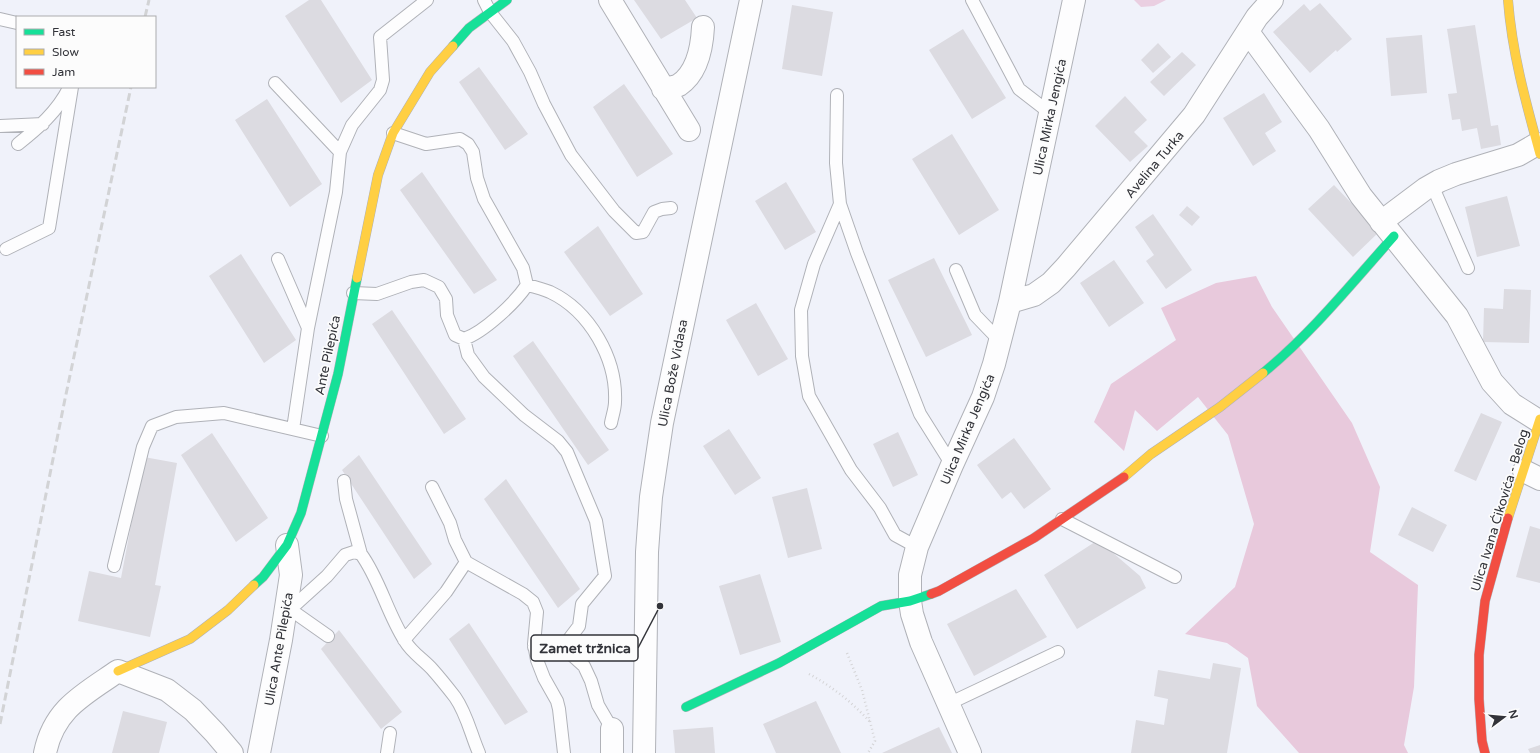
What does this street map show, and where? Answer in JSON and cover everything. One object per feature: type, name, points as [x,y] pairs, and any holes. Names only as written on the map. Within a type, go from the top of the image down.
[{"type":"street","name":"Ante Pilepića","points":[[118,672],[190,639],[228,610],[263,577],[287,545],[301,513],[338,374],[353,293],[378,175],[393,133],[430,72],[469,28],[508,0]]},
{"type":"street","points":[[610,0],[689,130]]},
{"type":"street","name":"Ulica Bože Vidasa","points":[[644,753],[647,552],[652,490],[662,424],[675,356],[751,0]]},
{"type":"street","name":"Ulica Mirka Jengića","points":[[970,753],[921,642],[912,614],[910,602],[910,576],[917,548],[983,397],[1000,341],[1010,302],[1074,0]]},
{"type":"street","name":"Avelina Turka","points":[[1010,302],[1034,294],[1051,283],[1066,267],[1194,116],[1257,17],[1272,0]]},
{"type":"street","points":[[686,707],[780,663],[881,606],[910,602],[939,591],[1034,538],[1124,477],[1151,454],[1220,407],[1286,354],[1326,313],[1387,229],[1432,185],[1456,174],[1539,149],[1519,71],[1509,18],[1508,0]]},
{"type":"street","points":[[663,89],[679,85],[690,74],[699,55],[702,43],[703,27]]},
{"type":"street","points":[[1248,32],[1319,129],[1361,196],[1457,316],[1492,382],[1512,404],[1540,420]]},
{"type":"street","name":"Ulica Ivana Ćikovića - Belog","points":[[1485,753],[1482,734],[1479,655],[1485,601],[1502,537],[1532,475],[1540,420]]},
{"type":"street","name":"Ulica Ante Pilepića","points":[[259,753],[288,613],[291,575],[287,545]]},
{"type":"street","points":[[45,753],[48,740],[60,716],[80,697],[118,672],[167,690],[193,710],[232,753]]},
{"type":"street","points":[[612,729],[612,753]]},
{"type":"lane","points":[[293,430],[308,328],[336,192],[340,152],[352,125],[380,90],[382,85],[383,64],[380,37],[427,0]]},
{"type":"lane","points":[[484,0],[490,12],[513,41],[530,72],[544,104],[572,155],[614,210],[636,233],[644,232],[654,212],[671,208]]},
{"type":"lane","points":[[972,0],[1019,89],[1050,112]]},
{"type":"lane","points":[[0,19],[16,23]]},
{"type":"lane","points":[[275,83],[340,152]]},
{"type":"lane","points":[[18,144],[43,124],[63,100],[70,88]]},
{"type":"lane","points":[[6,248],[49,228],[71,88]]},
{"type":"lane","points":[[837,95],[836,163],[840,204],[857,253],[920,414],[952,465]]},
{"type":"lane","points":[[0,126],[43,124]]},
{"type":"lane","points":[[353,293],[377,294],[410,282],[424,280],[439,287],[446,299],[447,315],[455,336],[464,339],[472,336],[498,316],[520,295],[527,285],[523,268],[484,199],[473,152],[468,144],[460,139],[426,144],[393,133]]},
{"type":"lane","points":[[1432,185],[1468,268]]},
{"type":"lane","points":[[840,204],[814,264],[801,310],[802,356],[809,396],[851,470],[880,508],[895,535],[917,548]]},
{"type":"lane","points":[[278,260],[308,328]]},
{"type":"lane","points":[[956,270],[975,315],[1000,341]]},
{"type":"lane","points":[[527,285],[550,292],[566,301],[581,314],[591,326],[610,366],[614,383],[615,403],[611,423]]},
{"type":"lane","points":[[464,339],[468,355],[484,377],[524,414],[558,441],[567,452],[596,521],[605,576],[582,604],[579,626],[563,647]]},
{"type":"lane","points":[[114,566],[143,447],[152,426],[176,417],[224,413],[322,436]]},
{"type":"lane","points":[[344,481],[346,499],[361,554],[374,575],[404,640],[413,652],[432,669],[454,696],[463,710],[472,738],[479,753]]},
{"type":"lane","points":[[432,487],[450,523],[455,540],[466,562],[523,594],[533,602],[537,612],[534,647],[544,678],[557,700],[564,753]]},
{"type":"lane","points":[[1062,518],[1175,577]]},
{"type":"lane","points":[[328,636],[288,613],[327,576],[345,555],[354,552],[361,554]]},
{"type":"lane","points":[[404,640],[446,592],[466,562]]},
{"type":"lane","points":[[534,647],[563,647],[584,666],[598,705],[612,729]]},
{"type":"lane","points":[[948,704],[1058,652]]},
{"type":"lane","points":[[387,753],[390,733]]},
{"type":"path","points":[[835,632],[848,656],[862,690],[875,741],[868,753]]},
{"type":"path","points":[[780,663],[803,670],[828,685],[857,708],[871,723]]},
{"type":"shaded area","points":[[1134,0],[1166,0],[1154,6],[1141,7]]},
{"type":"shaded area","points":[[1256,276],[1272,307],[1352,423],[1380,487],[1370,552],[1418,585],[1414,687],[1404,745],[1408,753],[1299,753],[1257,706],[1248,658],[1227,643],[1185,634],[1235,587],[1254,524],[1228,435],[1198,397],[1157,431],[1135,410],[1124,451],[1094,422],[1111,384],[1176,340],[1161,308],[1216,283]]},
{"type":"building","points":[[309,0],[321,0],[372,80],[341,103],[285,16]]},
{"type":"building","points":[[634,0],[685,0],[697,18],[661,39]]},
{"type":"building","points":[[1320,3],[1352,39],[1337,52],[1336,50],[1310,73],[1273,32],[1304,4],[1310,11]]},
{"type":"building","points":[[792,5],[833,12],[822,76],[782,69]]},
{"type":"building","points":[[1475,25],[1491,126],[1498,125],[1501,145],[1481,149],[1477,128],[1462,131],[1460,119],[1452,120],[1448,94],[1457,93],[1447,29]]},
{"type":"building","points":[[963,29],[1006,98],[972,119],[929,50]]},
{"type":"building","points":[[1422,35],[1427,93],[1391,96],[1386,38]]},
{"type":"building","points":[[1158,43],[1171,57],[1153,73],[1141,60]]},
{"type":"building","points":[[1182,52],[1196,65],[1164,96],[1150,82]]},
{"type":"building","points":[[479,67],[528,134],[505,150],[459,82]]},
{"type":"building","points":[[624,84],[673,154],[637,177],[593,107]]},
{"type":"building","points":[[1264,93],[1282,122],[1265,133],[1276,151],[1253,166],[1223,118]]},
{"type":"building","points":[[1125,96],[1147,120],[1134,132],[1148,146],[1130,162],[1095,126]]},
{"type":"building","points":[[267,99],[322,184],[290,207],[235,120]]},
{"type":"building","points":[[952,134],[999,210],[959,235],[912,159]]},
{"type":"building","points":[[422,172],[497,280],[474,294],[400,190]]},
{"type":"building","points":[[786,182],[816,232],[785,250],[755,201]]},
{"type":"building","points":[[1334,185],[1379,232],[1353,257],[1308,209]]},
{"type":"building","points":[[1507,196],[1520,246],[1477,257],[1465,207]]},
{"type":"building","points":[[1187,206],[1200,217],[1192,226],[1179,215]]},
{"type":"building","points":[[1153,214],[1192,270],[1166,289],[1146,261],[1154,255],[1135,227]]},
{"type":"building","points":[[598,226],[643,294],[610,316],[564,252]]},
{"type":"building","points":[[241,254],[296,340],[264,363],[209,276]]},
{"type":"building","points":[[934,258],[972,335],[926,357],[888,280]]},
{"type":"building","points":[[1114,260],[1144,303],[1109,327],[1080,283]]},
{"type":"building","points":[[1504,289],[1531,290],[1529,343],[1483,342],[1484,308],[1503,309]]},
{"type":"building","points":[[756,303],[788,359],[758,376],[726,320]]},
{"type":"building","points":[[392,310],[466,419],[444,434],[372,324]]},
{"type":"building","points":[[533,341],[609,450],[588,465],[513,356]]},
{"type":"building","points":[[1481,413],[1502,422],[1476,481],[1454,471]]},
{"type":"building","points":[[729,429],[761,478],[735,495],[703,446]]},
{"type":"building","points":[[898,432],[918,475],[893,487],[873,444]]},
{"type":"building","points":[[212,433],[268,518],[236,542],[181,455]]},
{"type":"building","points":[[1014,438],[1051,489],[1024,509],[1011,492],[1002,499],[977,465]]},
{"type":"building","points":[[359,455],[432,564],[414,579],[342,470]]},
{"type":"building","points":[[144,457],[177,463],[155,585],[161,586],[150,637],[78,621],[89,571],[121,578]]},
{"type":"building","points":[[506,479],[580,589],[558,608],[484,499]]},
{"type":"building","points":[[807,488],[822,549],[788,558],[772,497]]},
{"type":"building","points":[[1412,507],[1447,525],[1433,552],[1398,535]]},
{"type":"building","points":[[1530,526],[1540,529],[1540,583],[1516,577]]},
{"type":"building","points":[[1098,540],[1140,576],[1146,588],[1077,629],[1044,575]]},
{"type":"building","points":[[760,574],[781,642],[740,655],[719,586]]},
{"type":"building","points":[[1016,589],[1047,637],[974,676],[947,624]]},
{"type":"building","points":[[469,623],[528,712],[505,725],[449,639]]},
{"type":"building","points":[[339,630],[402,712],[381,729],[321,649]]},
{"type":"building","points":[[1213,663],[1241,668],[1227,753],[1131,753],[1136,720],[1164,725],[1168,699],[1154,696],[1158,670],[1210,679]]},
{"type":"building","points":[[816,701],[841,753],[776,753],[763,724]]},
{"type":"building","points":[[123,711],[167,722],[159,753],[112,753]]},
{"type":"building","points":[[713,727],[715,753],[675,753],[673,730]]},
{"type":"building","points":[[939,727],[952,753],[882,753]]},
{"type":"building","points":[[1540,745],[1540,753],[1530,753],[1528,749]]},
{"type":"railway","points":[[145,16],[149,0]]},
{"type":"railway","points":[[0,724],[65,399],[131,88]]},
{"type":"traffic: fast","points":[[453,46],[469,28],[507,0]]},
{"type":"traffic: fast","points":[[1263,373],[1281,358],[1315,324],[1394,236]]},
{"type":"traffic: fast","points":[[254,585],[263,577],[287,545],[301,513],[338,374],[357,278]]},
{"type":"traffic: fast","points":[[686,707],[779,663],[881,606],[910,601],[931,594]]},
{"type":"traffic: slow","points":[[1508,0],[1516,59],[1540,154]]},
{"type":"traffic: slow","points":[[357,278],[378,175],[393,133],[430,72],[453,46]]},
{"type":"traffic: slow","points":[[1124,477],[1151,454],[1220,407],[1263,373]]},
{"type":"traffic: slow","points":[[1508,518],[1540,419]]},
{"type":"traffic: slow","points":[[118,671],[190,639],[228,610],[254,585]]},
{"type":"traffic: jam","points":[[931,594],[1034,538],[1124,477]]},
{"type":"traffic: jam","points":[[1485,753],[1482,741],[1479,699],[1479,655],[1485,601],[1508,518]]},
{"type":"place","name":"Zamet tržnica","points":[[660,606]]}]
